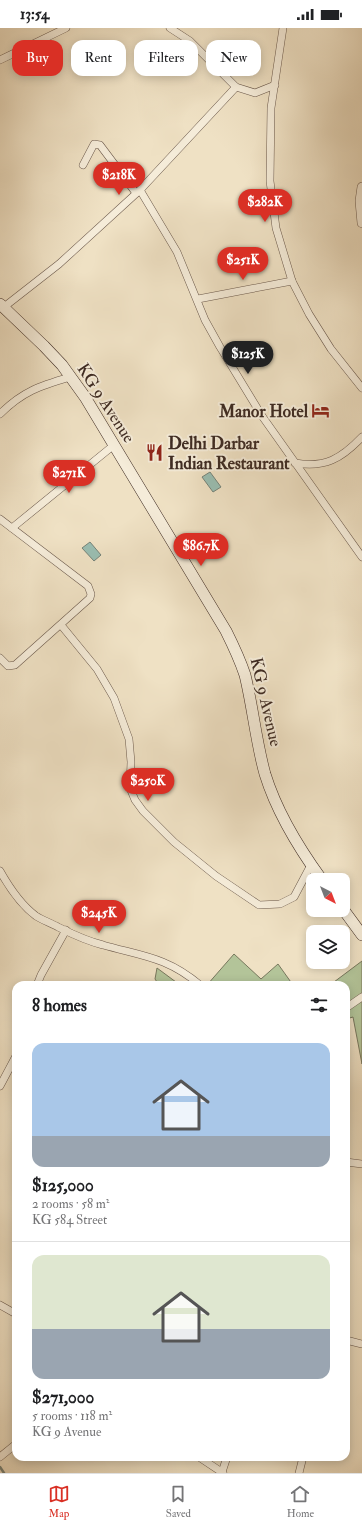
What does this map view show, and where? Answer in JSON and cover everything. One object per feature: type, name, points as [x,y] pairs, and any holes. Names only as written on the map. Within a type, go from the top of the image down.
[{"type":"main road","name":"KG 9 Avenue","points":[[2,305],[44,346],[70,376],[85,397],[226,631],[239,658],[245,676],[265,772],[275,804],[288,829],[317,873]]},
{"type":"main road","points":[[349,917],[362,935]]},
{"type":"street","points":[[0,60],[66,28]]},
{"type":"street","points":[[170,28],[190,41],[236,86],[255,93],[275,85]]},
{"type":"street","points":[[283,28],[271,108],[270,181],[276,228],[292,281],[331,349],[362,388]]},
{"type":"street","points":[[2,305],[59,264],[138,192],[236,86]]},
{"type":"street","points":[[83,165],[94,144],[100,145],[138,192],[177,252],[198,299],[205,320],[262,416],[362,557]]},
{"type":"street","points":[[362,187],[360,201],[362,223]]},
{"type":"street","points":[[198,299],[292,281]]},
{"type":"street","points":[[0,414],[33,388],[70,376]]},
{"type":"street","points":[[295,463],[310,465],[332,461],[354,446],[362,437]]},
{"type":"street","points":[[12,528],[114,445]]},
{"type":"street","points":[[0,519],[91,590],[90,598],[15,665],[8,666],[0,658]]},
{"type":"street","points":[[61,624],[97,669],[114,698],[130,739],[130,788],[135,800],[142,811],[174,842],[216,876],[259,905],[280,904],[294,897],[311,865]]},
{"type":"street","points":[[0,871],[28,909],[37,917],[102,945],[146,955],[164,962],[180,969],[195,981]]},
{"type":"street","points":[[38,981],[40,975],[66,930]]},
{"type":"street","points":[[350,1005],[362,997]]},
{"type":"street","points":[[0,1086],[12,1064]]},
{"type":"street","points":[[350,1162],[362,1164]]},
{"type":"street","points":[[0,1305],[12,1312]]},
{"type":"street","points":[[350,1341],[362,1344]]},
{"type":"street","points":[[0,1457],[12,1447]]},
{"type":"street","points":[[205,1461],[222,1473],[226,1461]]},
{"type":"street","points":[[299,1473],[302,1461]]},
{"type":"green space","points":[[234,954],[261,979],[278,964],[290,981],[210,981]]},
{"type":"green space","points":[[362,961],[362,1064],[353,1017],[350,1018],[350,981],[335,981]]},
{"type":"green space","points":[[157,968],[175,981],[156,981],[155,979]]},
{"type":"water","points":[[210,472],[221,487],[213,492],[202,477]]},
{"type":"water","points":[[90,542],[101,555],[94,561],[82,548]]},
{"type":"waterway","points":[[0,1467],[4,1473]]},
{"type":"place","name":"Manor Hotel","points":[[321,411]]},
{"type":"place","name":"Delhi Darbar Indian Restaurant","points":[[155,453]]}]
